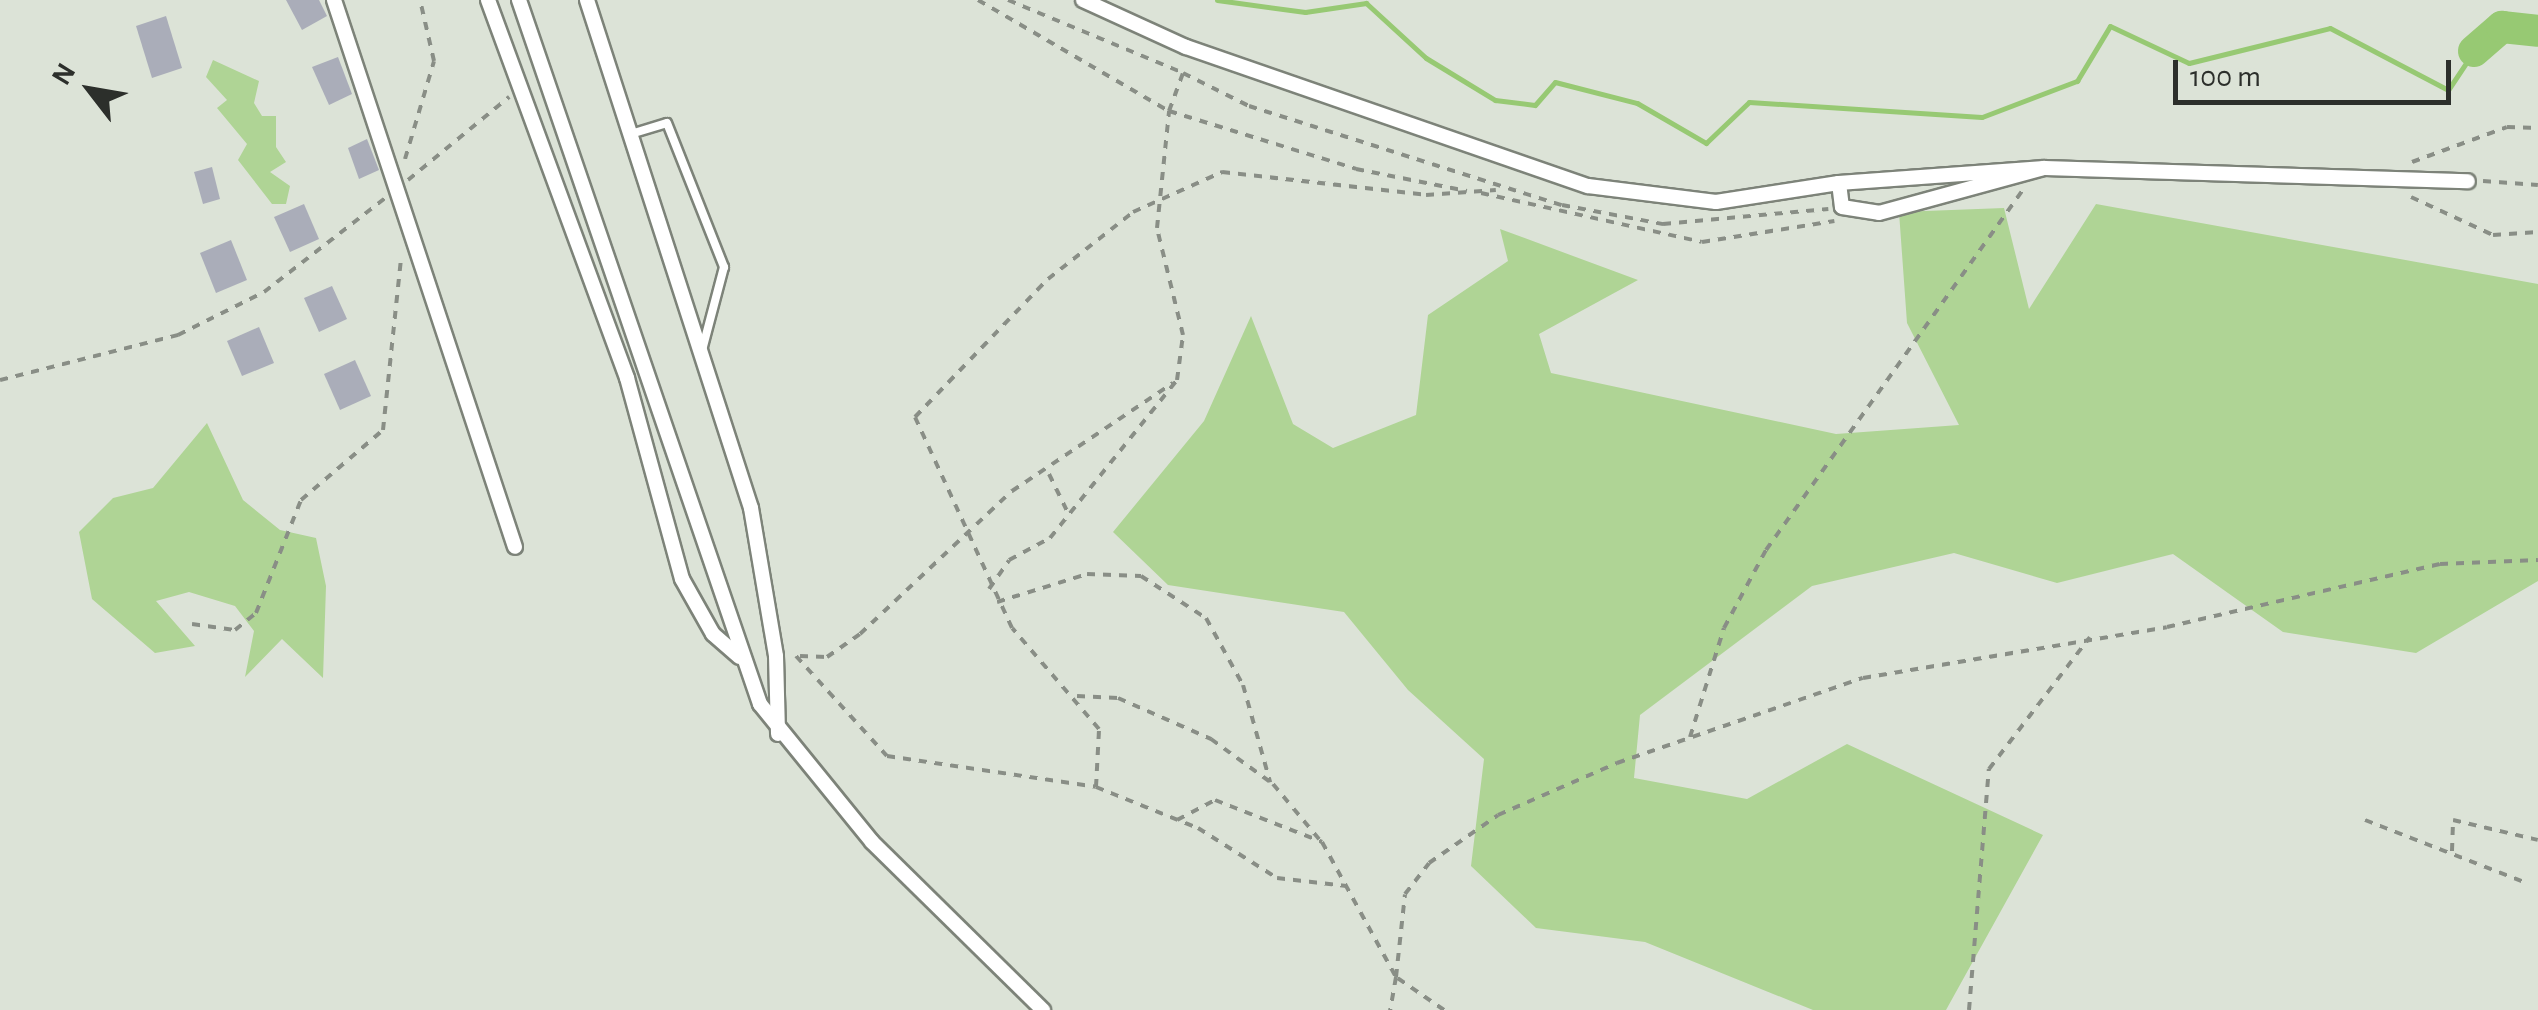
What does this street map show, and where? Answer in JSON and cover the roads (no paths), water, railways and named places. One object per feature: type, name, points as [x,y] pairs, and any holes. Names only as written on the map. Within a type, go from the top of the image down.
[{"type":"street","points":[[334,0],[400,187],[515,547]]},
{"type":"street","points":[[488,0],[627,378],[682,579],[713,634],[740,659]]},
{"type":"street","points":[[519,0],[740,659],[778,734],[884,856],[1042,1010]]},
{"type":"street","points":[[588,0],[634,133],[751,508],[776,656],[778,734]]},
{"type":"street","points":[[1083,0],[1186,47],[1588,186],[1716,202],[1838,183],[2044,168],[2468,181]]},
{"type":"street","points":[[1838,183],[1841,213],[1879,213],[2044,168]]},
{"type":"lane","points":[[634,133],[667,123],[724,267],[702,350]]},
{"type":"waterway","points":[[1217,0],[1305,12],[1366,3],[1426,58],[1495,100],[1535,105],[1555,82],[1637,103],[1706,143],[1749,102],[1982,117],[2077,81],[2110,26],[2189,63],[2330,28],[2448,90],[2474,51]]},
{"type":"waterway","points":[[2474,51],[2502,27],[2538,31]]}]
